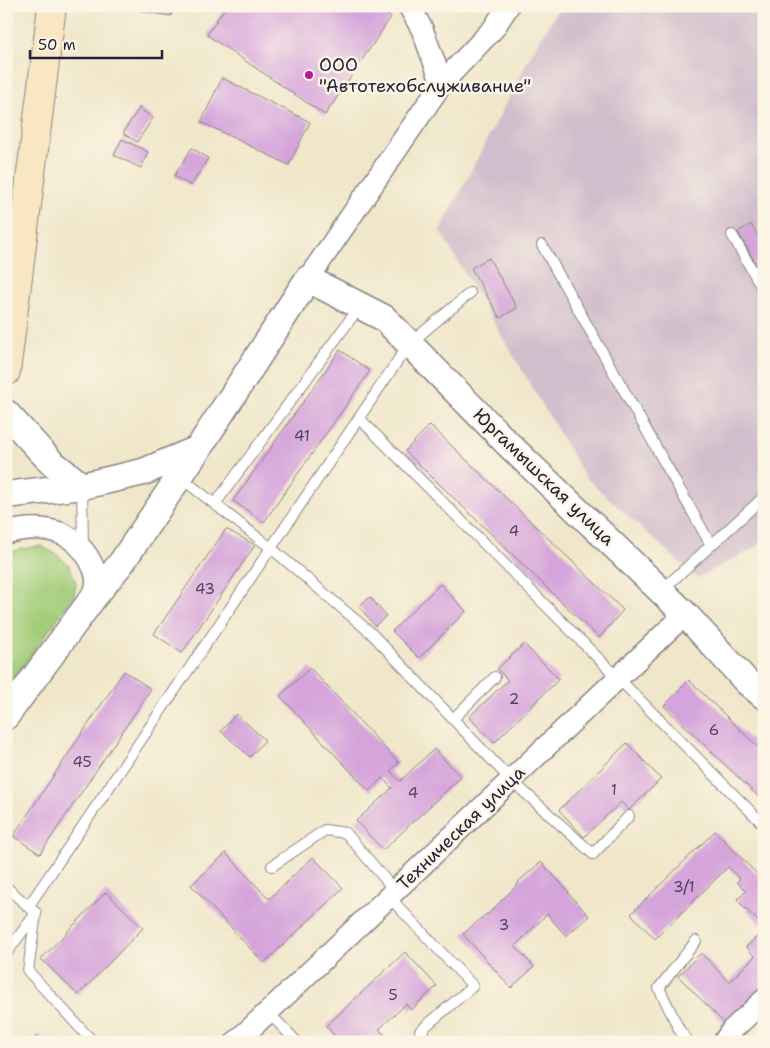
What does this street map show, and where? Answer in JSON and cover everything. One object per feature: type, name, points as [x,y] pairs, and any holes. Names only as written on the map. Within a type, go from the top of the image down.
[{"type":"main road","points":[[6,372],[52,6]]},
{"type":"street","points":[[409,6],[422,29],[442,83]]},
{"type":"street","points":[[6,716],[93,598],[122,562],[180,477],[308,279],[442,83],[494,28],[508,6]]},
{"type":"street","name":"Юргамышская улица","points":[[308,279],[384,318],[507,443],[685,614],[747,682],[764,696]]},
{"type":"street","points":[[6,413],[51,462],[82,486]]},
{"type":"street","points":[[6,495],[82,486],[143,472],[198,449]]},
{"type":"street","points":[[6,533],[26,529],[42,529],[60,532],[71,538],[84,550],[96,576],[93,598]]},
{"type":"street","name":"Техническая улица","points":[[236,1042],[685,614]]},
{"type":"street","points":[[724,1042],[732,1030],[764,1000]]},
{"type":"lane","points":[[732,235],[764,291]]},
{"type":"lane","points":[[542,245],[711,545]]},
{"type":"lane","points":[[6,954],[32,910],[271,548],[409,344],[470,293]]},
{"type":"lane","points":[[215,504],[360,306]]},
{"type":"lane","points":[[359,418],[764,825]]},
{"type":"lane","points":[[180,477],[271,548],[371,633],[511,780],[594,854],[629,816]]},
{"type":"lane","points":[[82,486],[84,550]]},
{"type":"lane","points":[[661,591],[764,497]]},
{"type":"lane","points":[[453,719],[496,677]]},
{"type":"lane","points":[[272,866],[325,830],[346,833],[392,894],[473,986],[420,1031],[429,1042]]},
{"type":"lane","points":[[6,887],[32,910]]},
{"type":"lane","points":[[32,910],[28,971],[93,1042]]},
{"type":"lane","points":[[689,1042],[680,1031],[659,988],[696,941]]},
{"type":"lane","points":[[268,1012],[297,1042]]},
{"type":"shaded area","points":[[561,6],[764,6],[764,543],[697,578],[585,477],[440,231],[536,45]]},
{"type":"green space","points":[[41,546],[56,554],[69,565],[76,583],[74,596],[6,689],[6,554],[21,549]]},
{"type":"building","points":[[120,6],[173,6],[171,16]]},
{"type":"building","name":"ООО \"Автотехобслуживание\"","points":[[226,6],[375,6],[391,17],[325,115],[207,35]]},
{"type":"building","points":[[222,78],[310,122],[289,165],[201,122]]},
{"type":"building","points":[[139,108],[153,118],[137,142],[123,133]]},
{"type":"building","points":[[122,139],[148,152],[141,168],[114,155]]},
{"type":"building","points":[[192,148],[208,158],[191,186],[174,176]]},
{"type":"building","points":[[751,224],[764,247],[764,278],[738,232]]},
{"type":"building","points":[[489,258],[517,308],[500,318],[471,268]]},
{"type":"building","points":[[340,350],[370,371],[264,522],[233,501]]},
{"type":"building","points":[[430,425],[623,610],[599,638],[405,451]]},
{"type":"building","points":[[226,529],[255,545],[182,653],[154,634]]},
{"type":"building","points":[[440,584],[466,611],[419,658],[392,631]]},
{"type":"building","points":[[370,597],[386,616],[375,626],[359,606]]},
{"type":"building","points":[[524,644],[559,679],[494,743],[469,717],[508,680],[497,669]]},
{"type":"building","points":[[310,668],[399,763],[390,771],[400,781],[434,749],[461,777],[383,850],[356,821],[392,788],[382,778],[369,791],[280,696]]},
{"type":"building","points":[[124,671],[151,689],[40,854],[13,836]]},
{"type":"building","points":[[689,680],[764,753],[764,802],[664,706]]},
{"type":"building","points":[[236,714],[265,740],[250,757],[221,731]]},
{"type":"building","points":[[627,743],[661,779],[629,810],[621,802],[584,837],[559,810]]},
{"type":"building","points":[[715,831],[760,877],[764,874],[764,927],[737,900],[746,891],[737,882],[740,879],[728,867],[655,939],[631,914]]},
{"type":"building","points":[[226,853],[269,899],[313,857],[343,888],[264,963],[191,885]]},
{"type":"building","points":[[541,862],[589,916],[566,936],[547,914],[515,946],[534,967],[511,988],[463,934],[487,915],[518,882]]},
{"type":"building","points":[[106,892],[143,928],[78,995],[41,959]]},
{"type":"building","points":[[764,930],[764,984],[724,1023],[678,976],[701,953],[729,982],[755,956],[746,947]]},
{"type":"building","points":[[405,952],[437,986],[411,1010],[406,1004],[379,1029],[390,1042],[340,1042],[326,1026]]},
{"type":"building","points":[[38,1035],[44,1042],[31,1042]]},
{"type":"place","name":"ООО \"Автотехобслуживание\"","points":[[309,75]]}]
